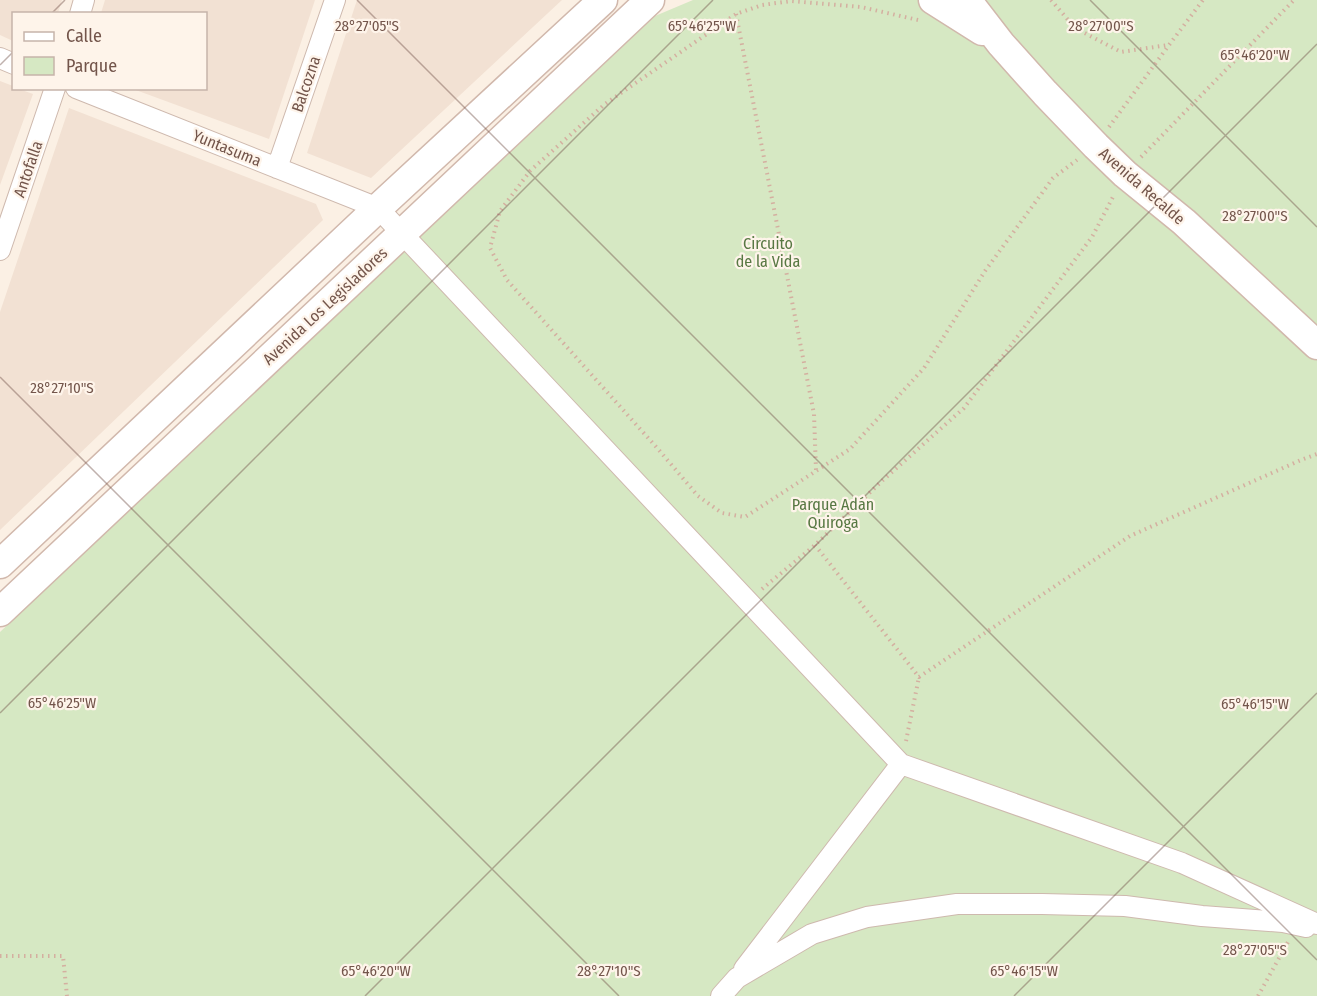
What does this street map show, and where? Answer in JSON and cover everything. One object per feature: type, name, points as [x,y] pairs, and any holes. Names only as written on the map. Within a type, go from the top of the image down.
[{"type":"main road","name":"Avenida Los Legisladores","points":[[0,564],[603,0]]},
{"type":"main road","name":"Avenida Los Legisladores","points":[[0,612],[650,0]]},
{"type":"main road","name":"Avenida Recalde","points":[[947,2],[1001,44],[1045,93],[1125,174],[1184,222],[1317,345]]},
{"type":"street","name":"Balcozna","points":[[277,168],[335,0]]},
{"type":"street","name":"Antofalla","points":[[0,250],[54,90]]},
{"type":"street","name":"Yuntasuma","points":[[81,90],[378,208]]},
{"type":"street","points":[[378,208],[901,764],[1182,864],[1317,930]]},
{"type":"street","points":[[721,996],[901,764]]},
{"type":"street","points":[[737,978],[812,934],[867,917],[957,904],[1125,906],[1202,916],[1307,925]]},
{"type":"path","points":[[1051,0],[1075,28],[1120,52],[1169,45]]},
{"type":"path","points":[[947,2],[925,21],[861,7],[791,1],[762,5],[736,14],[605,104],[530,171],[500,211],[490,248],[507,280],[698,496],[722,513],[745,517],[850,449],[924,368],[985,271],[1053,178],[1096,146],[1203,0]]},
{"type":"path","points":[[748,600],[815,545],[883,480],[964,408],[1092,237],[1125,174],[1294,0]]},
{"type":"path","points":[[736,14],[813,414],[816,471]]},
{"type":"path","points":[[901,764],[920,677],[1130,536],[1317,454]]},
{"type":"path","points":[[815,545],[920,677]]},
{"type":"path","points":[[1258,996],[1307,925]]},
{"type":"path","points":[[0,956],[63,956],[67,996]]},
{"type":"shaded area","points":[[0,0],[62,0],[58,12],[12,12],[12,41],[0,35]]},
{"type":"shaded area","points":[[105,0],[315,0],[269,139],[136,90],[207,90],[207,12],[101,12]]},
{"type":"shaded area","points":[[357,0],[562,0],[371,178],[307,153]]},
{"type":"shaded area","points":[[0,81],[12,86],[12,90],[22,90],[33,94],[0,185]]},
{"type":"shaded area","points":[[69,108],[316,204],[323,220],[0,530],[0,312]]},
{"type":"green space","name":"Parque Adán Quiroga","points":[[693,0],[1317,0],[1317,996],[0,996],[0,632],[655,16]]},
{"type":"park label","name":"Circuito de la Vida","points":[[768,252]]}]
